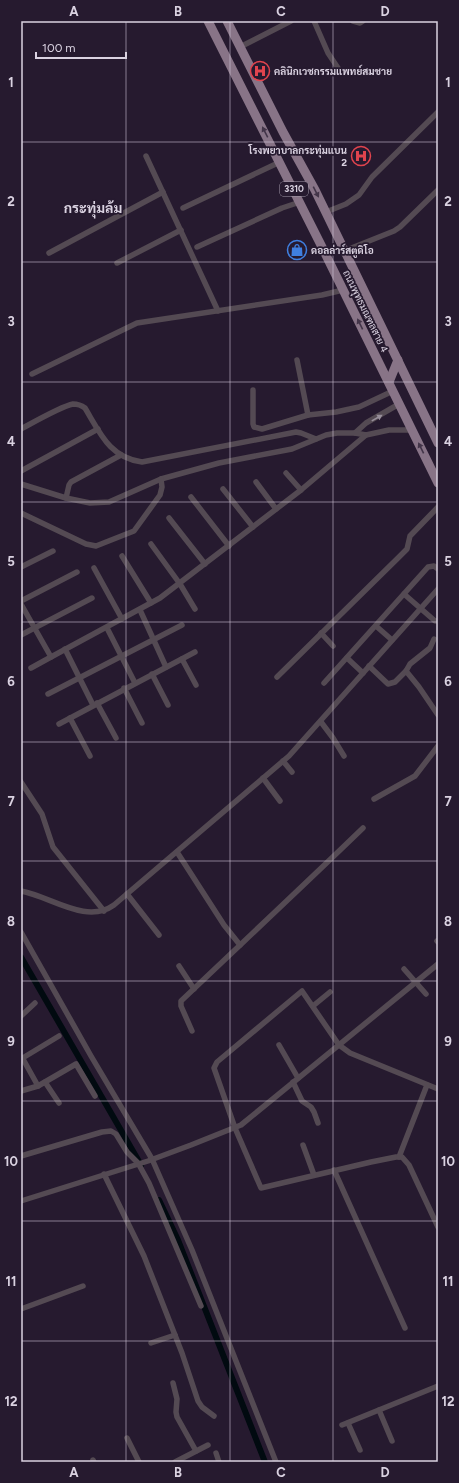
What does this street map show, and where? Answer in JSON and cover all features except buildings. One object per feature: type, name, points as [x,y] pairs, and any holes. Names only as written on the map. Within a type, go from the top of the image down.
[{"type":"main road","name":"ถนนพุทธมณฑลสาย 4","points":[[208,21],[300,202],[438,483]]},
{"type":"main road","name":"ถนนพุทธมณฑลสาย 4","points":[[227,21],[283,132],[315,190],[438,443]]},
{"type":"main road","points":[[388,382],[396,356]]},
{"type":"street","points":[[240,47],[291,21]]},
{"type":"street","points":[[314,21],[328,52],[338,68]]},
{"type":"street","points":[[353,21],[360,23],[363,21]]},
{"type":"street","points":[[326,212],[346,204],[359,195],[372,177],[438,112]]},
{"type":"street","points":[[146,156],[218,311]]},
{"type":"street","points":[[183,208],[280,162]]},
{"type":"street","points":[[344,251],[394,231],[438,190]]},
{"type":"street","points":[[50,252],[163,192]]},
{"type":"street","points":[[197,247],[282,208],[300,202]]},
{"type":"street","points":[[117,263],[181,230]]},
{"type":"street","points":[[32,374],[137,323],[322,295],[343,290]]},
{"type":"street","points":[[296,360],[308,416]]},
{"type":"street","points":[[254,390],[252,420],[254,427],[258,429],[271,427],[308,416],[359,407],[393,391]]},
{"type":"street","points":[[21,429],[74,404],[85,408],[108,444],[126,458],[142,462],[296,432],[316,439]]},
{"type":"street","points":[[355,433],[366,423],[399,404]]},
{"type":"street","points":[[21,470],[98,429]]},
{"type":"street","points":[[21,484],[66,498],[90,503],[109,502],[161,479],[219,463],[292,449],[316,439],[337,433],[355,433],[366,435],[389,430],[412,430]]},
{"type":"street","points":[[31,668],[140,610],[180,584],[300,490],[366,435]]},
{"type":"street","points":[[66,498],[71,482],[121,455]]},
{"type":"street","points":[[286,474],[300,490]]},
{"type":"street","points":[[21,514],[86,544],[96,546],[134,531],[160,495],[162,487],[161,479]]},
{"type":"street","points":[[256,482],[276,509]]},
{"type":"street","points":[[223,489],[253,527]]},
{"type":"street","points":[[190,497],[229,546]]},
{"type":"street","points":[[277,677],[406,549],[410,536],[438,507]]},
{"type":"street","points":[[169,518],[205,564]]},
{"type":"street","points":[[150,544],[180,584],[195,609]]},
{"type":"street","points":[[21,567],[52,551]]},
{"type":"street","points":[[122,556],[151,603]]},
{"type":"street","points":[[324,682],[428,567],[434,566],[438,569]]},
{"type":"street","points":[[94,568],[122,619]]},
{"type":"street","points":[[51,657],[21,603],[77,572]]},
{"type":"street","points":[[21,891],[28,892],[81,911],[94,913],[104,911],[114,905],[283,761],[320,722],[438,589]]},
{"type":"street","points":[[404,594],[435,621],[438,621]]},
{"type":"street","points":[[21,635],[92,598]]},
{"type":"street","points":[[140,610],[166,667]]},
{"type":"street","points":[[48,694],[182,625]]},
{"type":"street","points":[[376,626],[392,640]]},
{"type":"street","points":[[107,628],[135,683]]},
{"type":"street","points":[[321,633],[333,646]]},
{"type":"street","points":[[369,666],[388,684],[395,682],[406,671],[410,664],[430,648],[434,639]]},
{"type":"street","points":[[65,650],[116,738]]},
{"type":"street","points":[[59,724],[124,688],[195,652]]},
{"type":"street","points":[[347,658],[363,673]]},
{"type":"street","points":[[182,659],[196,685]]},
{"type":"street","points":[[406,671],[438,715]]},
{"type":"street","points":[[152,674],[168,705]]},
{"type":"street","points":[[124,688],[142,723]]},
{"type":"street","points":[[70,718],[90,756]]},
{"type":"street","points":[[320,722],[333,738],[344,756]]},
{"type":"street","points":[[374,799],[415,776],[438,746]]},
{"type":"street","points":[[283,761],[292,772]]},
{"type":"street","points":[[263,778],[280,801]]},
{"type":"street","points":[[21,782],[42,814],[54,846],[104,911]]},
{"type":"street","points":[[192,1030],[180,1004],[363,828]]},
{"type":"street","points":[[177,852],[224,925],[240,945]]},
{"type":"street","points":[[126,894],[159,934]]},
{"type":"street","points":[[21,932],[150,1160],[192,1250],[276,1462]]},
{"type":"street","points":[[21,1201],[150,1160],[235,1128],[242,1124],[438,964]]},
{"type":"street","points":[[179,966],[194,989]]},
{"type":"street","points":[[404,969],[426,994]]},
{"type":"street","points":[[438,1089],[350,1054],[339,1045],[302,991],[215,1065],[216,1074],[235,1128],[261,1188],[334,1170],[399,1157],[405,1160],[409,1165],[438,1227]]},
{"type":"street","points":[[313,1006],[330,992]]},
{"type":"street","points":[[21,1016],[35,1003]]},
{"type":"street","points":[[38,1086],[22,1059],[59,1036]]},
{"type":"street","points":[[279,1045],[298,1078]]},
{"type":"street","points":[[21,1091],[38,1086],[76,1064],[95,1096]]},
{"type":"street","points":[[46,1082],[59,1102]]},
{"type":"street","points":[[293,1082],[302,1101],[311,1107],[318,1123]]},
{"type":"street","points":[[399,1157],[427,1085]]},
{"type":"street","points":[[21,1156],[59,1146],[102,1132],[111,1131],[116,1134],[127,1152],[139,1163],[149,1183],[201,1306]]},
{"type":"street","points":[[303,1145],[314,1175]]},
{"type":"street","points":[[334,1170],[405,1328]]},
{"type":"street","points":[[104,1174],[144,1256],[175,1335],[198,1401],[202,1407],[214,1416]]},
{"type":"street","points":[[21,1309],[83,1286]]},
{"type":"street","points":[[151,1343],[175,1335]]},
{"type":"street","points":[[173,1383],[176,1394],[177,1417],[196,1451]]},
{"type":"street","points":[[342,1425],[438,1386]]},
{"type":"street","points":[[379,1410],[392,1441]]},
{"type":"street","points":[[348,1423],[360,1450]]},
{"type":"street","points":[[127,1438],[139,1462]]},
{"type":"street","points":[[175,1462],[208,1445]]},
{"type":"street","points":[[216,1453],[219,1462]]},
{"type":"waterway","points":[[21,957],[141,1165]]},
{"type":"waterway","points":[[159,1200],[178,1240],[265,1462]]},
{"type":"place","name":"คลินิกเวชกรรมแพทย์สมชาย","points":[[260,71]]},
{"type":"place","name":"โรงพยาบาลกระทุ่มแบน 2","points":[[361,156]]},
{"type":"place","name":"ดอลล่าร์สตูดิโอ","points":[[297,250]]},
{"type":"district","name":"กระทุ่มล้ม","points":[[93,208]]}]
